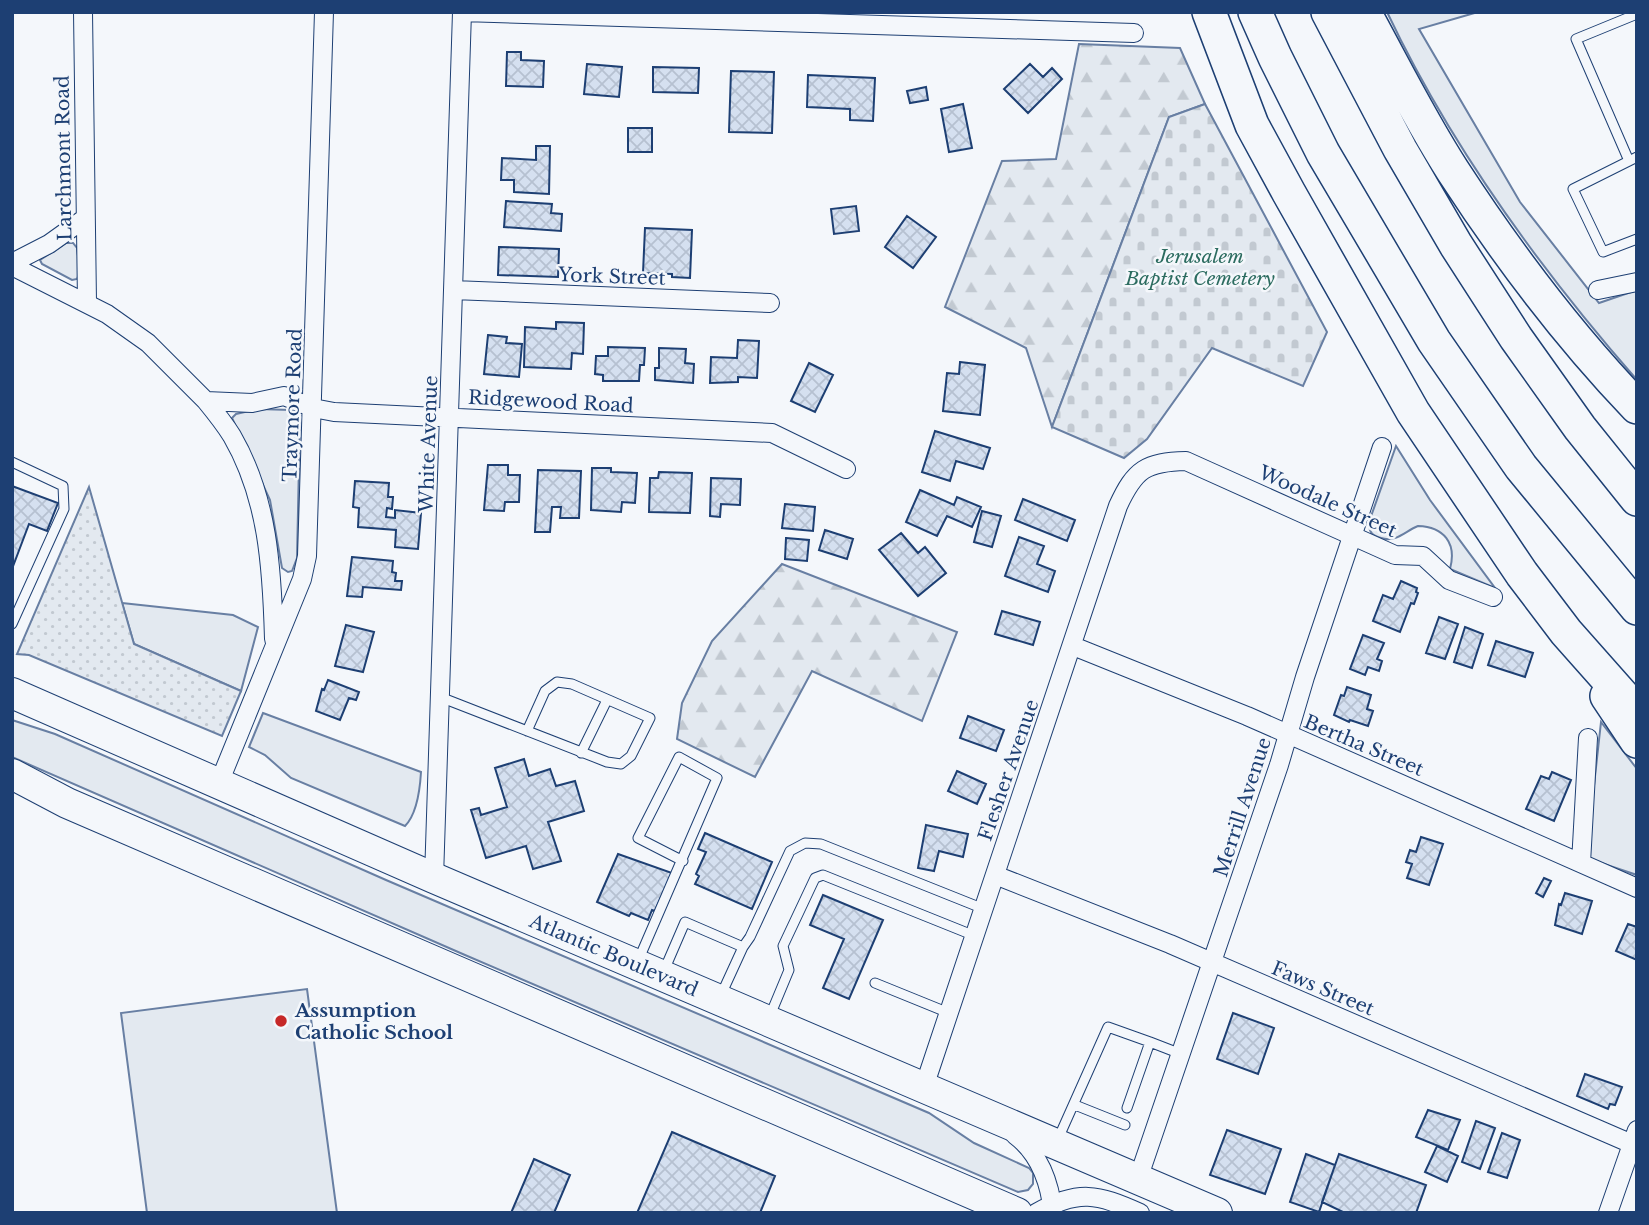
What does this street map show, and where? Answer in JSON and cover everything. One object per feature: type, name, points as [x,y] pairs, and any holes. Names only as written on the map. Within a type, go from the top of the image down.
[{"type":"highway","points":[[1209,12],[1252,125],[1407,401],[1522,574],[1566,632],[1637,741]]},
{"type":"highway","points":[[1255,12],[1323,153],[1434,341],[1521,467],[1637,608]]},
{"type":"highway","points":[[1328,12],[1399,149],[1456,244],[1524,349],[1580,428],[1637,499]]},
{"type":"highway","points":[[1364,12],[1452,169],[1520,268],[1568,330],[1637,407]]},
{"type":"highway","points":[[1566,632],[1637,712]]},
{"type":"highway","name":"Atlantic Boulevard","points":[[12,693],[1217,1213]]},
{"type":"highway","points":[[12,774],[67,803],[1017,1213]]},
{"type":"street","name":"Larchmont Road","points":[[83,12],[87,302]]},
{"type":"street","name":"Traymore Road","points":[[219,783],[302,579],[307,556],[324,12]]},
{"type":"street","points":[[462,12],[1134,33]]},
{"type":"street","name":"White Avenue","points":[[434,877],[462,12]]},
{"type":"street","points":[[12,264],[49,244],[84,219]]},
{"type":"street","points":[[12,264],[87,302],[148,343],[206,401],[231,434],[246,463],[263,515],[272,574],[274,646]]},
{"type":"street","points":[[1598,290],[1637,282]]},
{"type":"street","name":"York Street","points":[[453,290],[770,303]]},
{"type":"street","name":"Ridgewood Road","points":[[206,401],[252,403],[284,396],[313,408],[334,412],[772,433],[846,469]]},
{"type":"street","name":"Merrill Avenue","points":[[1138,1179],[1382,447]]},
{"type":"street","name":"Woodale Street","points":[[1142,471],[1160,462],[1186,461],[1352,538],[1395,555],[1423,556],[1449,580],[1493,597]]},
{"type":"street","name":"Flesher Avenue","points":[[924,1087],[1118,506],[1132,481],[1142,471]]},
{"type":"street","name":"Bertha Street","points":[[1073,646],[1247,716],[1637,888]]},
{"type":"street","points":[[1581,863],[1588,738]]},
{"type":"street","name":"Faws Street","points":[[995,875],[1170,944],[1634,1137]]},
{"type":"street","points":[[987,1114],[1030,1147],[1042,1170],[1047,1210],[1078,1196],[1105,1198],[1140,1213]]},
{"type":"street","points":[[1608,1213],[1634,1137]]},
{"type":"lane","points":[[1637,14],[1576,39],[1633,159],[1573,189],[1603,252],[1637,239]]},
{"type":"lane","points":[[12,462],[63,486],[64,509],[12,624]]},
{"type":"lane","points":[[440,697],[581,753],[621,764],[631,756],[650,718],[572,684],[557,682],[545,691],[527,731]]},
{"type":"lane","points":[[581,753],[607,700]]},
{"type":"lane","points":[[650,970],[683,861],[717,778],[679,757],[638,838],[683,861]]},
{"type":"lane","points":[[719,1000],[790,851],[805,843],[821,845],[984,909]]},
{"type":"lane","points":[[768,1020],[789,970],[783,946],[815,878],[823,875],[975,936]]},
{"type":"lane","points":[[650,970],[685,922],[743,947]]},
{"type":"lane","points":[[875,983],[949,1013]]},
{"type":"lane","points":[[1056,1144],[1108,1027],[1181,1054]]},
{"type":"lane","points":[[1127,1108],[1150,1042]]},
{"type":"lane","points":[[1074,1105],[1125,1125]]},
{"type":"green space","points":[[1387,12],[1478,12],[1419,29],[1520,202],[1599,303],[1637,290],[1637,380],[1566,294],[1499,205],[1439,111]]},
{"type":"green space","points":[[1079,44],[1180,48],[1205,104],[1169,117],[1052,427],[1026,348],[945,307],[1002,161],[1056,159]]},
{"type":"green space","name":"Jerusalem Baptist Cemetery","points":[[1205,104],[1327,332],[1303,386],[1212,348],[1147,439],[1124,458],[1052,427],[1169,117]]},
{"type":"green space","points":[[66,243],[73,243],[77,248],[80,271],[77,279],[72,280],[42,264],[40,260]]},
{"type":"green space","points":[[258,409],[291,410],[300,418],[297,558],[292,571],[288,572],[282,568],[270,500],[232,418],[236,414]]},
{"type":"green space","points":[[1396,446],[1430,500],[1495,588],[1450,569],[1450,544],[1435,529],[1418,526],[1391,539],[1371,533],[1369,522]]},
{"type":"green space","points":[[89,487],[134,644],[241,691],[222,736],[29,655],[17,654]]},
{"type":"green space","points":[[782,564],[957,632],[922,721],[812,671],[755,777],[677,739],[682,703],[712,641]]},
{"type":"green space","points":[[122,603],[233,615],[258,627],[241,691],[134,644]]},
{"type":"green space","points":[[263,713],[421,772],[417,801],[409,821],[405,826],[291,778],[265,755],[249,747]]},
{"type":"green space","points":[[12,720],[55,734],[386,880],[929,1113],[974,1143],[1029,1168],[1033,1173],[1033,1184],[1028,1190],[1018,1192],[12,757]]},
{"type":"green space","points":[[1601,722],[1637,769],[1637,875],[1586,858]]},
{"type":"green space","points":[[307,989],[337,1213],[147,1213],[121,1013]]},
{"type":"building","points":[[507,52],[521,52],[521,60],[544,61],[543,87],[506,86]]},
{"type":"building","points":[[587,64],[622,67],[619,97],[584,94]]},
{"type":"building","points":[[1030,64],[1043,77],[1052,68],[1062,79],[1028,113],[1004,89]]},
{"type":"building","points":[[653,67],[699,68],[698,93],[653,92]]},
{"type":"building","points":[[731,71],[774,72],[772,133],[729,132]]},
{"type":"building","points":[[808,75],[875,78],[873,121],[850,120],[850,109],[807,107]]},
{"type":"building","points":[[926,87],[928,100],[910,103],[907,91]]},
{"type":"building","points":[[963,104],[972,148],[949,152],[941,109]]},
{"type":"building","points":[[628,128],[652,128],[652,152],[628,152]]},
{"type":"building","points":[[536,146],[550,146],[549,194],[514,192],[514,180],[501,180],[502,158],[536,160]]},
{"type":"building","points":[[506,201],[552,204],[551,213],[562,214],[561,231],[504,227]]},
{"type":"building","points":[[856,206],[859,231],[834,234],[831,209]]},
{"type":"building","points":[[907,216],[936,237],[913,268],[885,247]]},
{"type":"building","points":[[645,228],[692,230],[690,278],[643,273]]},
{"type":"building","points":[[499,247],[559,249],[558,277],[498,275]]},
{"type":"building","points":[[556,322],[584,323],[583,354],[572,353],[571,369],[524,367],[525,327],[556,329]]},
{"type":"building","points":[[488,335],[507,337],[506,343],[522,344],[519,377],[484,374]]},
{"type":"building","points":[[738,340],[759,341],[757,378],[738,377],[738,382],[710,383],[711,357],[737,358]]},
{"type":"building","points":[[608,347],[645,348],[639,381],[603,381],[603,375],[595,374],[596,356],[608,356]]},
{"type":"building","points":[[659,348],[686,349],[685,363],[694,364],[693,383],[655,380],[655,368],[659,368]]},
{"type":"building","points":[[960,362],[985,365],[980,415],[943,411],[947,373],[959,374]]},
{"type":"building","points":[[809,363],[833,375],[815,412],[791,401]]},
{"type":"building","points":[[935,431],[990,448],[983,469],[956,461],[950,481],[922,472]]},
{"type":"building","points":[[488,465],[508,465],[508,475],[520,475],[519,502],[505,502],[504,511],[484,510]]},
{"type":"building","points":[[592,468],[637,473],[635,503],[622,502],[621,512],[591,510]]},
{"type":"building","points":[[538,470],[581,471],[579,518],[560,518],[561,507],[552,507],[550,532],[535,532]]},
{"type":"building","points":[[659,472],[692,473],[690,513],[649,512],[650,478],[658,478]]},
{"type":"building","points":[[711,478],[741,479],[740,505],[721,504],[720,517],[710,516]]},
{"type":"building","points":[[355,481],[389,483],[388,497],[393,497],[392,509],[387,508],[386,517],[395,518],[395,510],[421,513],[418,549],[395,547],[396,530],[358,527],[359,508],[353,507]]},
{"type":"building","points":[[12,486],[58,503],[47,531],[29,524],[12,569]]},
{"type":"building","points":[[920,490],[954,505],[957,497],[981,507],[972,527],[947,516],[937,536],[906,522]]},
{"type":"building","points":[[1023,499],[1075,520],[1067,541],[1015,520]]},
{"type":"building","points":[[785,504],[815,507],[813,531],[782,528]]},
{"type":"building","points":[[982,511],[1001,516],[992,547],[974,542]]},
{"type":"building","points":[[825,530],[853,539],[847,559],[819,550]]},
{"type":"building","points":[[901,533],[918,553],[925,547],[946,573],[918,596],[879,550]]},
{"type":"building","points":[[1019,537],[1044,546],[1037,564],[1055,571],[1048,592],[1005,576]]},
{"type":"building","points":[[786,538],[809,540],[807,561],[785,559]]},
{"type":"building","points":[[352,557],[393,561],[392,572],[396,573],[395,581],[402,581],[401,590],[363,587],[362,597],[347,596]]},
{"type":"building","points":[[1401,581],[1417,588],[1418,593],[1414,604],[1411,603],[1400,632],[1373,621],[1383,595],[1393,599]]},
{"type":"building","points":[[1002,611],[1040,622],[1033,645],[995,634]]},
{"type":"building","points":[[1439,617],[1458,624],[1445,659],[1426,653]]},
{"type":"building","points":[[346,625],[374,632],[363,672],[335,666]]},
{"type":"building","points":[[1465,627],[1483,634],[1472,668],[1454,662]]},
{"type":"building","points":[[1363,635],[1384,643],[1377,659],[1382,661],[1379,671],[1368,667],[1365,675],[1350,669]]},
{"type":"building","points":[[1496,641],[1533,653],[1525,677],[1488,665]]},
{"type":"building","points":[[328,680],[359,692],[356,700],[349,698],[340,720],[316,711],[322,689],[324,690]]},
{"type":"building","points":[[1347,687],[1371,695],[1367,709],[1373,711],[1368,726],[1334,715]]},
{"type":"building","points":[[968,716],[1004,730],[996,751],[960,738]]},
{"type":"building","points":[[524,759],[529,776],[550,769],[556,786],[575,781],[584,811],[548,822],[561,861],[533,869],[526,846],[486,858],[471,810],[479,808],[481,815],[507,807],[495,768]]},
{"type":"building","points":[[957,771],[986,784],[977,804],[948,791]]},
{"type":"building","points":[[1552,772],[1571,780],[1554,821],[1526,809],[1541,776],[1549,779]]},
{"type":"building","points":[[926,825],[968,834],[963,857],[939,851],[934,871],[918,868]]},
{"type":"building","points":[[705,833],[772,862],[752,909],[695,884],[699,876],[696,874],[706,852],[698,849]]},
{"type":"building","points":[[1421,837],[1443,844],[1429,885],[1407,878],[1412,864],[1406,862],[1410,850],[1416,852]]},
{"type":"building","points":[[618,854],[672,873],[655,911],[652,910],[648,920],[631,913],[629,916],[597,902]]},
{"type":"building","points":[[1544,878],[1551,881],[1543,897],[1536,893]]},
{"type":"building","points":[[1565,893],[1592,901],[1582,934],[1555,925],[1559,904],[1561,905]]},
{"type":"building","points":[[823,895],[883,920],[849,999],[823,988],[844,939],[810,925]]},
{"type":"building","points":[[1628,924],[1637,927],[1637,960],[1616,951]]},
{"type":"building","points":[[1233,1013],[1274,1028],[1258,1074],[1217,1059]]},
{"type":"building","points":[[1585,1074],[1622,1087],[1615,1105],[1610,1104],[1608,1109],[1577,1096]]},
{"type":"building","points":[[1428,1110],[1460,1120],[1448,1150],[1416,1137]]},
{"type":"building","points":[[1476,1121],[1495,1128],[1480,1169],[1462,1162]]},
{"type":"building","points":[[1227,1130],[1281,1149],[1265,1194],[1210,1175]]},
{"type":"building","points":[[672,1132],[775,1176],[760,1213],[637,1213]]},
{"type":"building","points":[[1502,1133],[1520,1140],[1507,1178],[1488,1172]]},
{"type":"building","points":[[1437,1146],[1458,1156],[1447,1182],[1425,1172]]},
{"type":"building","points":[[1306,1154],[1335,1165],[1319,1212],[1290,1202]]},
{"type":"building","points":[[1339,1154],[1426,1185],[1416,1213],[1345,1213],[1322,1202]]},
{"type":"building","points":[[534,1159],[570,1175],[554,1213],[511,1213]]},
{"type":"place","name":"Assumption Catholic School","points":[[281,1021]]}]
